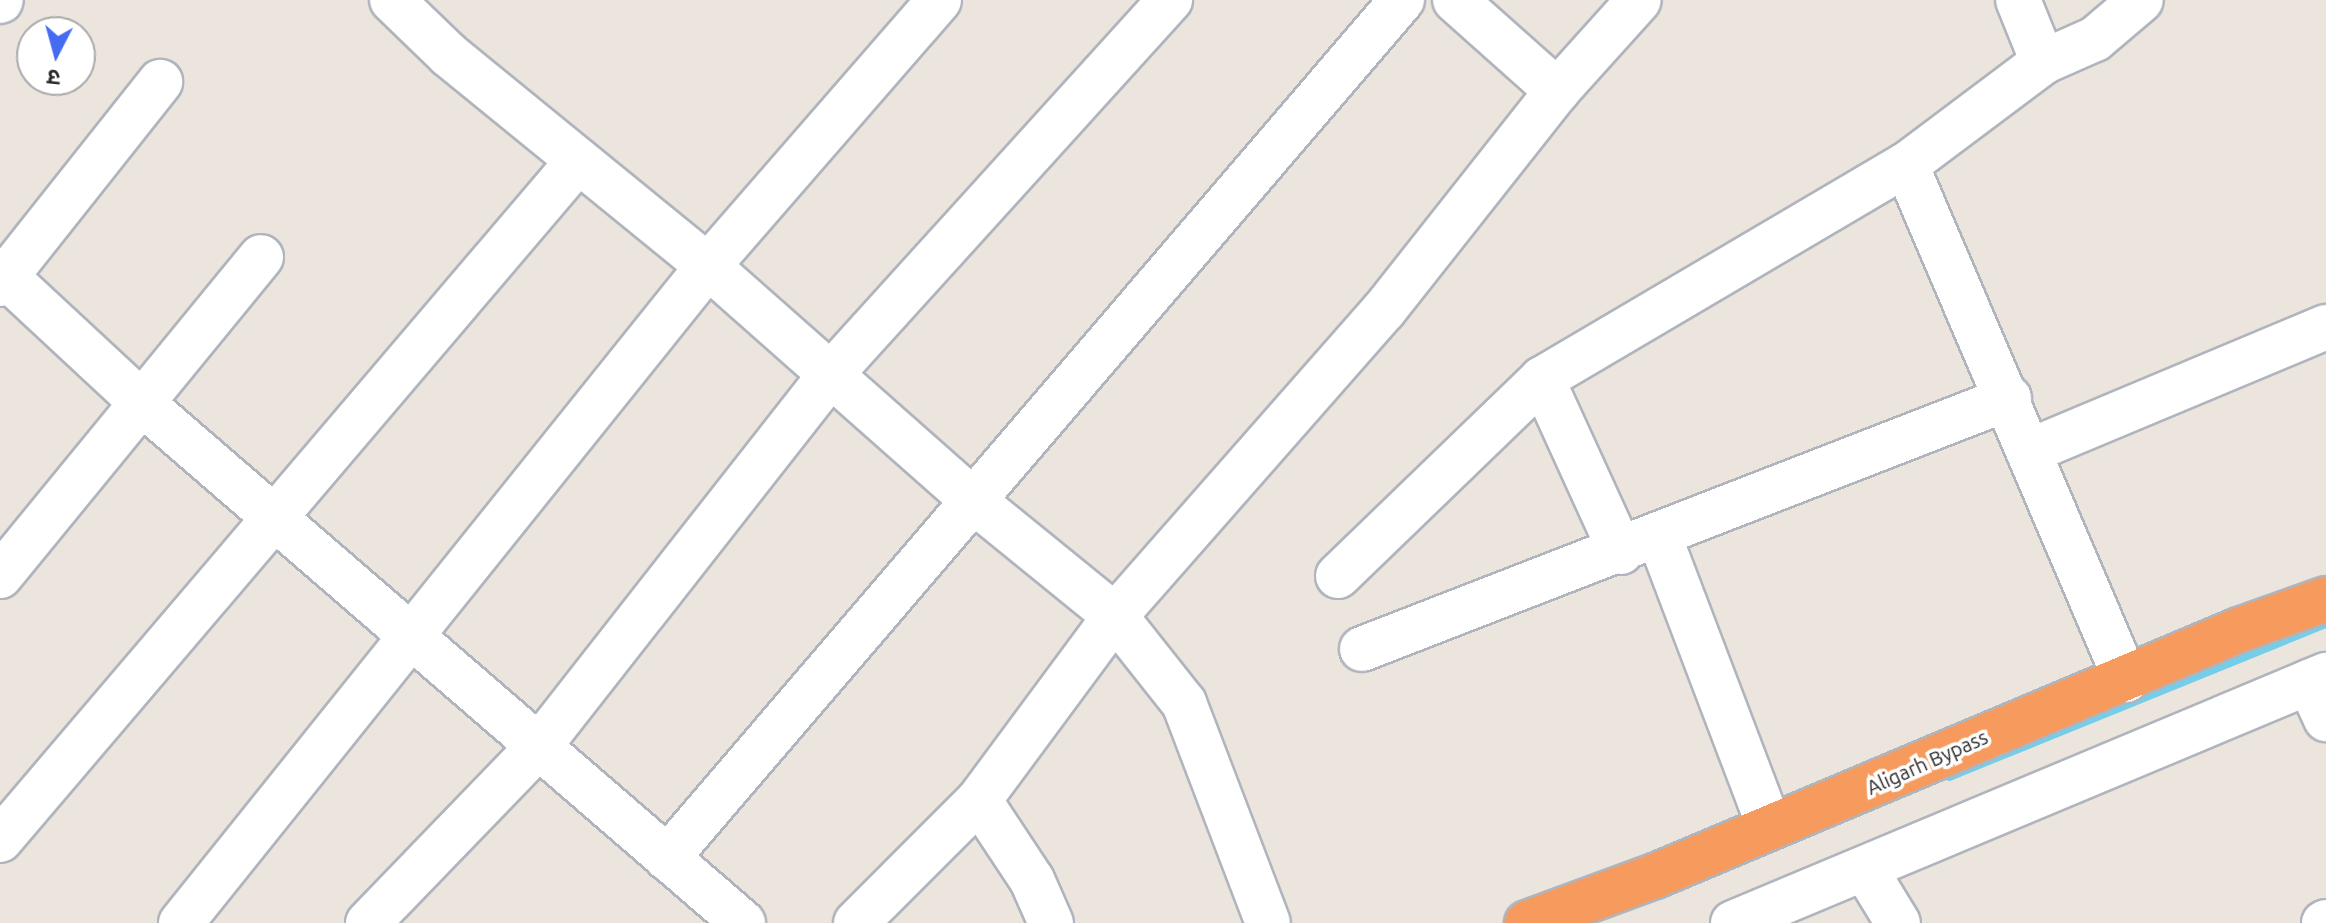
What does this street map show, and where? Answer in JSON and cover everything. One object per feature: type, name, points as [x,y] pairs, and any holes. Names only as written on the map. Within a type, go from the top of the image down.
[{"type":"highway","name":"Aligarh Bypass","points":[[1527,923],[1655,876],[1769,825],[2326,599]]},
{"type":"street","points":[[392,0],[449,55],[708,266],[970,498],[1115,616],[1184,703],[1268,923]]},
{"type":"street","points":[[181,923],[409,632],[708,266],[939,0]]},
{"type":"street","points":[[368,923],[540,745],[831,374],[1170,0]]},
{"type":"street","points":[[667,858],[970,498],[1402,0]]},
{"type":"street","points":[[1455,0],[1557,91]]},
{"type":"street","points":[[856,923],[979,800],[1115,616],[1384,310],[1557,91],[1639,0]]},
{"type":"street","points":[[2018,0],[2043,62]]},
{"type":"street","points":[[1338,576],[1542,379],[1906,165],[2043,62],[2095,39],[2141,0]]},
{"type":"street","points":[[160,82],[2,277],[144,405],[278,516],[743,923]]},
{"type":"street","points":[[0,840],[578,161]]},
{"type":"street","points":[[1906,165],[2032,450],[2126,680]]},
{"type":"street","points":[[0,576],[144,405],[261,257]]},
{"type":"street","points":[[2032,450],[2326,327]]},
{"type":"street","points":[[1542,379],[1640,544],[1769,825]]},
{"type":"street","points":[[1362,649],[1640,544],[2009,398]]},
{"type":"street","points":[[1733,923],[2320,692]]},
{"type":"street","points":[[979,800],[1032,880],[1051,923]]},
{"type":"street","points":[[1865,869],[1898,923]]},
{"type":"waterway","points":[[1949,776],[2326,623]]}]
